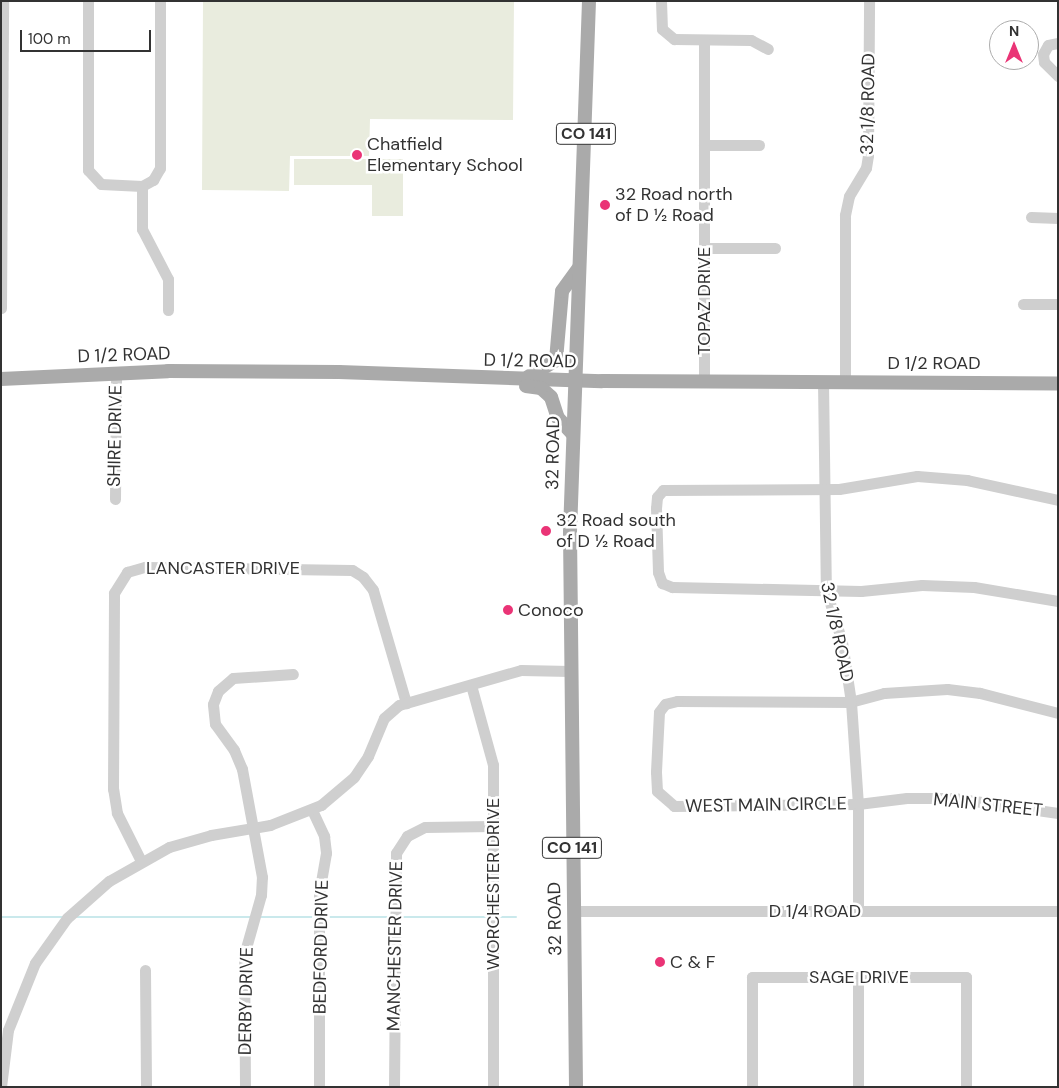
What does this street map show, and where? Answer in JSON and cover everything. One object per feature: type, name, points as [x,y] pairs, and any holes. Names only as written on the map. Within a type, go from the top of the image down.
[{"type":"main road","name":"32 ROAD","points":[[576,1087],[570,671],[572,433],[590,1]]},
{"type":"main road","points":[[523,380],[541,372],[556,360],[562,291],[579,268]]},
{"type":"main road","name":"D 1/2 ROAD","points":[[1,379],[116,374],[330,372],[523,380],[1058,382]]},
{"type":"main road","points":[[494,379],[506,386],[541,388],[551,397],[558,418],[572,433]]},
{"type":"street","points":[[1,308],[3,1]]},
{"type":"street","points":[[88,1],[88,170],[101,184],[142,186],[153,180],[160,168],[160,1]]},
{"type":"street","points":[[661,1],[662,28],[666,35],[681,40],[750,40],[768,49]]},
{"type":"street","name":"32 1/8 ROAD","points":[[845,382],[845,215],[849,196],[866,168],[868,155],[869,1]]},
{"type":"street","name":"TOPAZ DRIVE","points":[[704,40],[704,382]]},
{"type":"street","points":[[1058,42],[1048,45],[1043,54],[1044,62],[1058,76]]},
{"type":"street","points":[[704,145],[759,145]]},
{"type":"street","points":[[142,186],[142,229],[168,279],[168,310]]},
{"type":"street","points":[[1031,218],[1058,218]]},
{"type":"street","points":[[704,248],[775,248]]},
{"type":"street","points":[[1023,304],[1058,304]]},
{"type":"street","name":"SHIRE DRIVE","points":[[115,499],[116,374]]},
{"type":"street","name":"32 1/8 ROAD","points":[[822,382],[826,590],[842,642],[851,702],[858,804],[858,911]]},
{"type":"street","points":[[1058,500],[967,480],[917,476],[823,490],[663,490],[657,497],[656,508],[658,572],[662,583],[672,587],[826,590],[965,586],[1058,600]]},
{"type":"street","name":"LANCASTER DRIVE","points":[[141,861],[117,813],[113,789],[114,593],[127,572],[145,567],[352,570],[367,581],[375,595],[406,703]]},
{"type":"street","points":[[1,1087],[5,1030],[25,982],[55,933],[98,889],[141,861],[182,843],[254,829],[312,810],[338,793],[354,777],[368,756],[384,718],[393,708],[521,670],[570,671]]},
{"type":"street","name":"DERBY DRIVE","points":[[245,1087],[244,955],[262,887],[254,829],[240,763],[215,724],[213,704],[218,691],[233,678],[293,674]]},
{"type":"street","name":"WORCHESTER DRIVE","points":[[471,685],[493,765],[494,1087]]},
{"type":"street","points":[[851,702],[884,693],[947,689],[980,693],[1058,713]]},
{"type":"street","name":"WEST MAIN CIRCLE","points":[[851,702],[677,701],[665,704],[657,724],[657,791],[674,806],[858,804]]},
{"type":"street","name":"MAIN STREET","points":[[858,804],[907,798],[953,798],[1058,813]]},
{"type":"street","name":"BEDFORD DRIVE","points":[[312,810],[324,836],[326,853],[319,893],[320,1087]]},
{"type":"street","name":"MANCHESTER DRIVE","points":[[394,1087],[396,853],[407,836],[425,827],[493,826]]},
{"type":"street","name":"D 1/4 ROAD","points":[[573,911],[1058,911]]},
{"type":"street","points":[[145,970],[146,1087]]},
{"type":"street","name":"SAGE DRIVE","points":[[752,1087],[752,977],[966,977],[966,1087]]},
{"type":"street","points":[[858,977],[858,1087]]},
{"type":"shaded area","points":[[203,1],[514,1],[513,120],[370,119],[369,156],[290,156],[289,191],[202,190]]},
{"type":"shaded area","points":[[294,159],[403,159],[403,216],[372,216],[372,185],[294,185]]},
{"type":"waterway","points":[[1,917],[62,917]]},
{"type":"waterway","points":[[75,917],[252,917]]},
{"type":"waterway","points":[[258,917],[315,917]]},
{"type":"waterway","points":[[323,917],[392,917]]},
{"type":"waterway","points":[[398,917],[490,917]]},
{"type":"waterway","points":[[495,917],[516,917]]},
{"type":"place","name":"Chatfield Elementary School","points":[[357,155]]},
{"type":"place","name":"32 Road north of D ½ Road","points":[[605,205]]},
{"type":"place","name":"32 Road south of D ½ Road","points":[[546,531]]},
{"type":"place","name":"Conoco","points":[[508,610]]},
{"type":"place","name":"C & F","points":[[660,962]]}]
